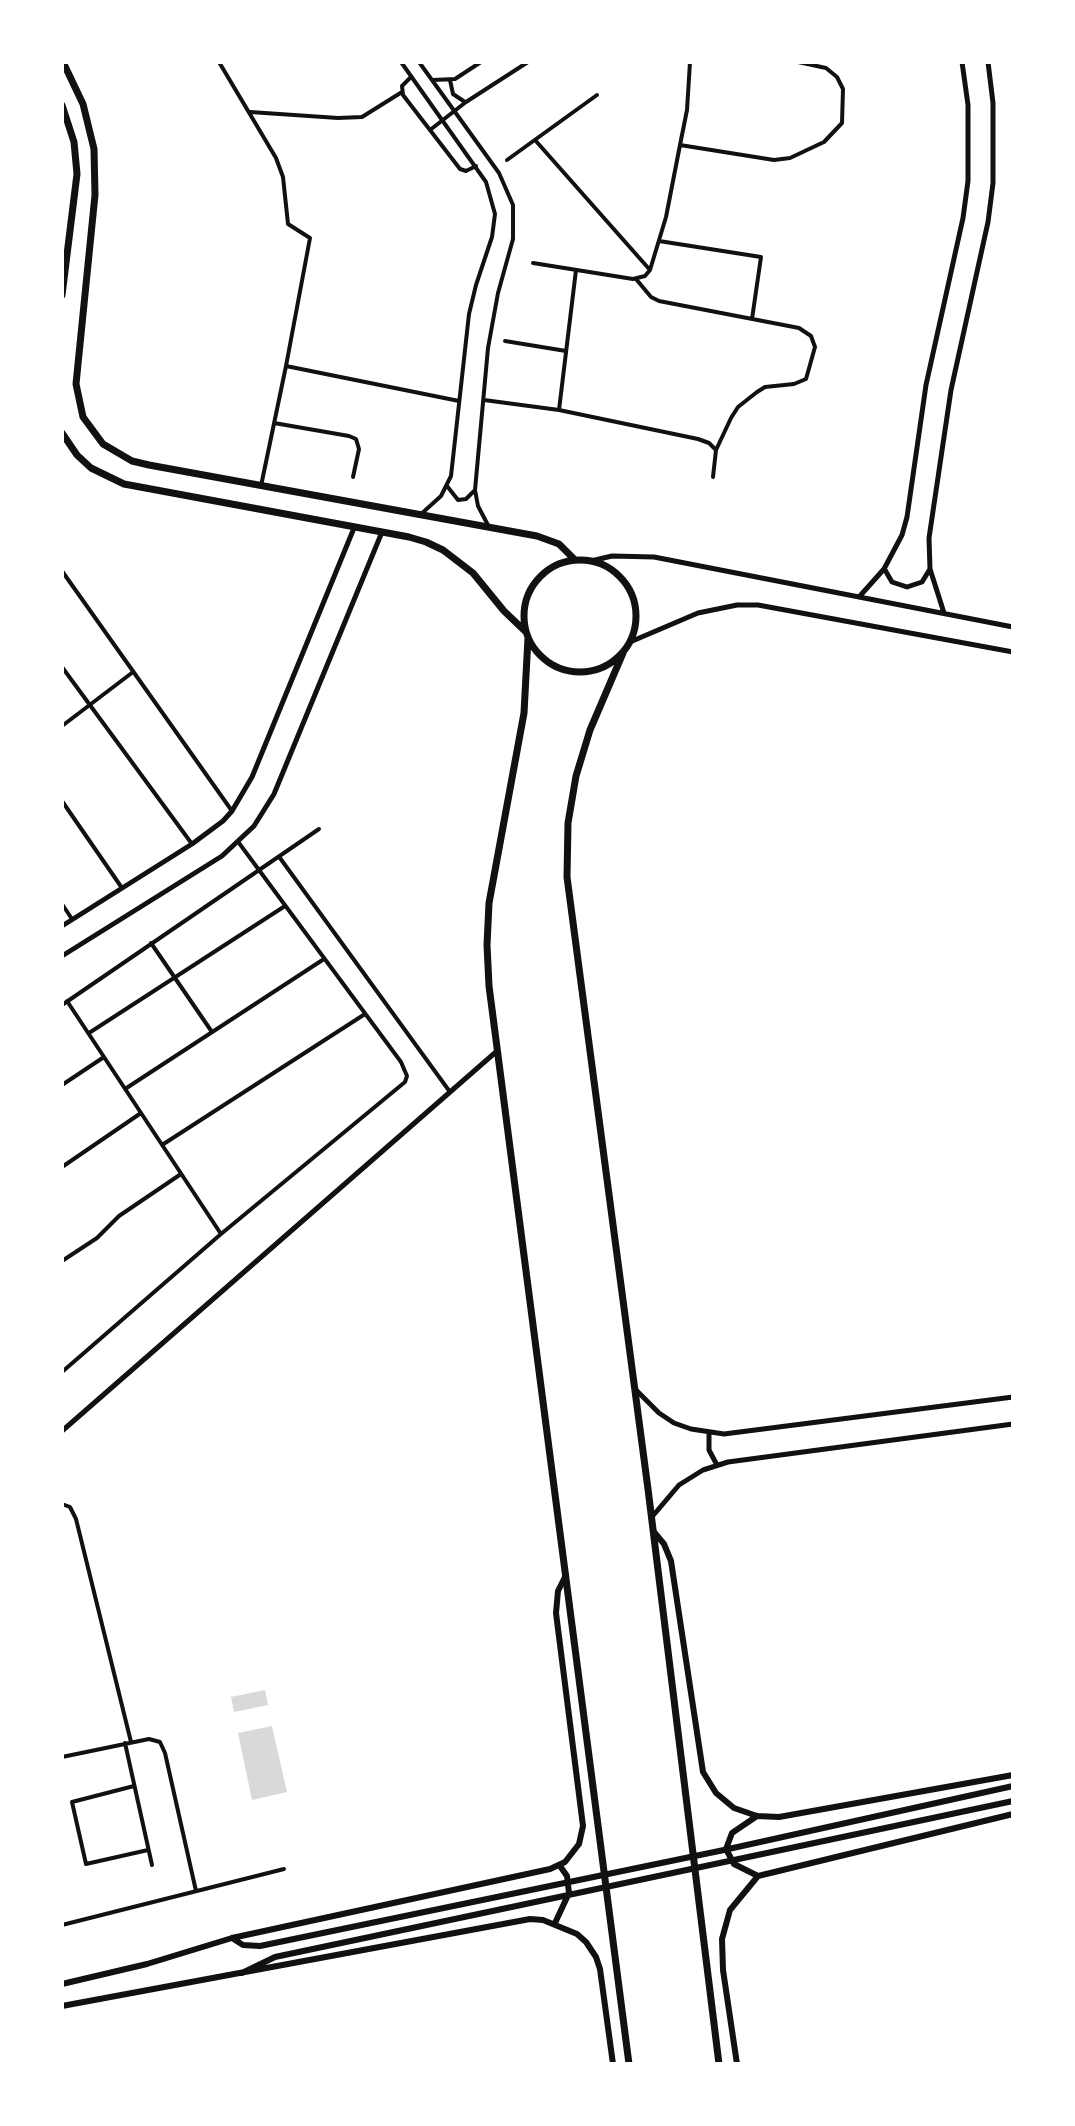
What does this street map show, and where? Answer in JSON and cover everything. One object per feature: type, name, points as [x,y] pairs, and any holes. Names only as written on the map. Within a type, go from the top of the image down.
[{"type":"main road","points":[[63,62],[86,115],[95,172],[76,384],[83,417],[103,444],[132,461],[549,539],[575,560]]},
{"type":"main road","points":[[62,105],[74,142],[77,174],[62,295]]},
{"type":"main road","points":[[62,433],[77,455],[91,468],[124,484],[426,542],[473,573],[527,635],[536,652],[548,663],[563,670],[579,673],[596,670],[611,664],[623,653]]},
{"type":"main road","points":[[629,2064],[488,972],[488,917],[524,713],[525,604],[538,579],[561,563],[575,560],[591,561],[615,572],[631,592],[636,617],[630,642],[582,752],[571,799],[567,850],[569,904],[634,1387],[719,2064]]},
{"type":"main road","points":[[651,1530],[664,1544],[671,1561],[703,1772],[708,1783],[724,1801],[745,1813],[779,1817],[1013,1775]]},
{"type":"main road","points":[[62,1984],[147,1964],[232,1938],[560,1866],[575,1851],[583,1826],[556,1613],[558,1591],[566,1575]]},
{"type":"main road","points":[[232,1938],[243,1945],[260,1946],[1013,1786]]},
{"type":"main road","points":[[242,1973],[275,1957],[1013,1801]]},
{"type":"main road","points":[[737,2064],[723,1970],[722,1939],[730,1910],[758,1876],[1013,1814]]},
{"type":"main road","points":[[757,1816],[732,1833],[726,1849],[734,1864],[758,1876]]},
{"type":"main road","points":[[555,1923],[569,1893],[568,1882],[560,1866]]},
{"type":"main road","points":[[62,2006],[530,1919],[555,1923],[586,1942],[596,1957],[613,2064]]},
{"type":"street","points":[[220,62],[283,177],[288,224],[310,238],[261,486]]},
{"type":"street","points":[[401,62],[476,166],[491,192],[494,226],[469,314],[453,465],[447,486],[420,515]]},
{"type":"street","points":[[419,62],[505,183],[515,216],[513,239],[492,320],[475,490],[478,506],[490,529]]},
{"type":"street","points":[[432,80],[450,80],[481,62]]},
{"type":"street","points":[[430,130],[466,102],[528,62]]},
{"type":"street","points":[[533,263],[636,279],[650,270],[687,110],[690,62]]},
{"type":"street","points":[[680,145],[774,160],[790,158],[824,142],[842,123],[843,89],[837,77],[826,68],[798,62]]},
{"type":"street","points":[[859,597],[884,569],[902,535],[907,517],[926,385],[963,218],[969,143],[962,62]]},
{"type":"street","points":[[944,613],[930,569],[929,538],[942,441],[988,222],[993,183],[993,103],[988,62]]},
{"type":"street","points":[[411,77],[402,86],[402,92],[461,170],[476,166]]},
{"type":"street","points":[[450,80],[453,94],[466,102]]},
{"type":"street","points":[[250,112],[362,117],[402,92]]},
{"type":"street","points":[[507,160],[597,95]]},
{"type":"street","points":[[535,140],[650,270]]},
{"type":"street","points":[[659,241],[761,257],[752,319]]},
{"type":"street","points":[[559,410],[576,270]]},
{"type":"street","points":[[636,279],[651,297],[659,301],[799,328],[811,336],[815,347],[809,375],[800,383],[765,387],[746,400],[724,430],[716,450],[713,477]]},
{"type":"street","points":[[505,341],[566,351]]},
{"type":"street","points":[[286,366],[459,401]]},
{"type":"street","points":[[484,400],[559,410],[698,439],[716,450]]},
{"type":"street","points":[[274,423],[356,439],[359,449],[353,477]]},
{"type":"street","points":[[447,486],[458,500],[466,499],[475,490]]},
{"type":"street","points":[[62,926],[192,844],[232,811],[252,777],[354,528]]},
{"type":"street","points":[[62,956],[222,856],[254,826],[274,794],[382,532]]},
{"type":"street","points":[[591,561],[612,556],[654,557],[1013,627]]},
{"type":"street","points":[[884,569],[892,582],[907,587],[922,582],[930,569]]},
{"type":"street","points":[[62,571],[232,811]]},
{"type":"street","points":[[630,642],[698,613],[717,608],[758,605],[1013,652]]},
{"type":"street","points":[[62,667],[192,844]]},
{"type":"street","points":[[62,726],[133,672]]},
{"type":"street","points":[[62,801],[122,888]]},
{"type":"street","points":[[221,1234],[88,1033],[64,1003],[319,829]]},
{"type":"street","points":[[62,1372],[221,1234],[405,1082],[407,1076],[401,1062],[239,843]]},
{"type":"street","points":[[280,857],[450,1092]]},
{"type":"street","points":[[62,904],[72,919]]},
{"type":"street","points":[[88,1033],[285,906]]},
{"type":"street","points":[[151,943],[212,1032]]},
{"type":"street","points":[[125,1089],[324,959]]},
{"type":"street","points":[[162,1145],[365,1014]]},
{"type":"street","points":[[62,1431],[497,1051]]},
{"type":"street","points":[[62,1085],[104,1057]]},
{"type":"street","points":[[62,1167],[141,1113]]},
{"type":"street","points":[[62,1261],[97,1238],[119,1216],[181,1174]]},
{"type":"street","points":[[634,1387],[645,1401],[666,1418],[709,1433],[739,1433],[1013,1397]]},
{"type":"street","points":[[650,1519],[679,1485],[717,1465],[1013,1424]]},
{"type":"street","points":[[709,1433],[709,1450],[717,1465]]},
{"type":"street","points":[[62,1504],[70,1507],[76,1519],[131,1742]]},
{"type":"street","points":[[62,1757],[131,1742],[155,1740],[163,1747],[196,1891]]},
{"type":"street","points":[[125,1743],[152,1865]]},
{"type":"street","points":[[134,1786],[71,1801],[86,1864],[148,1850]]},
{"type":"street","points":[[62,1925],[284,1869]]},
{"type":"shaded area","points":[[265,1690],[268,1705],[234,1712],[231,1697]]},
{"type":"shaded area","points":[[272,1726],[287,1792],[252,1800],[238,1733]]}]
